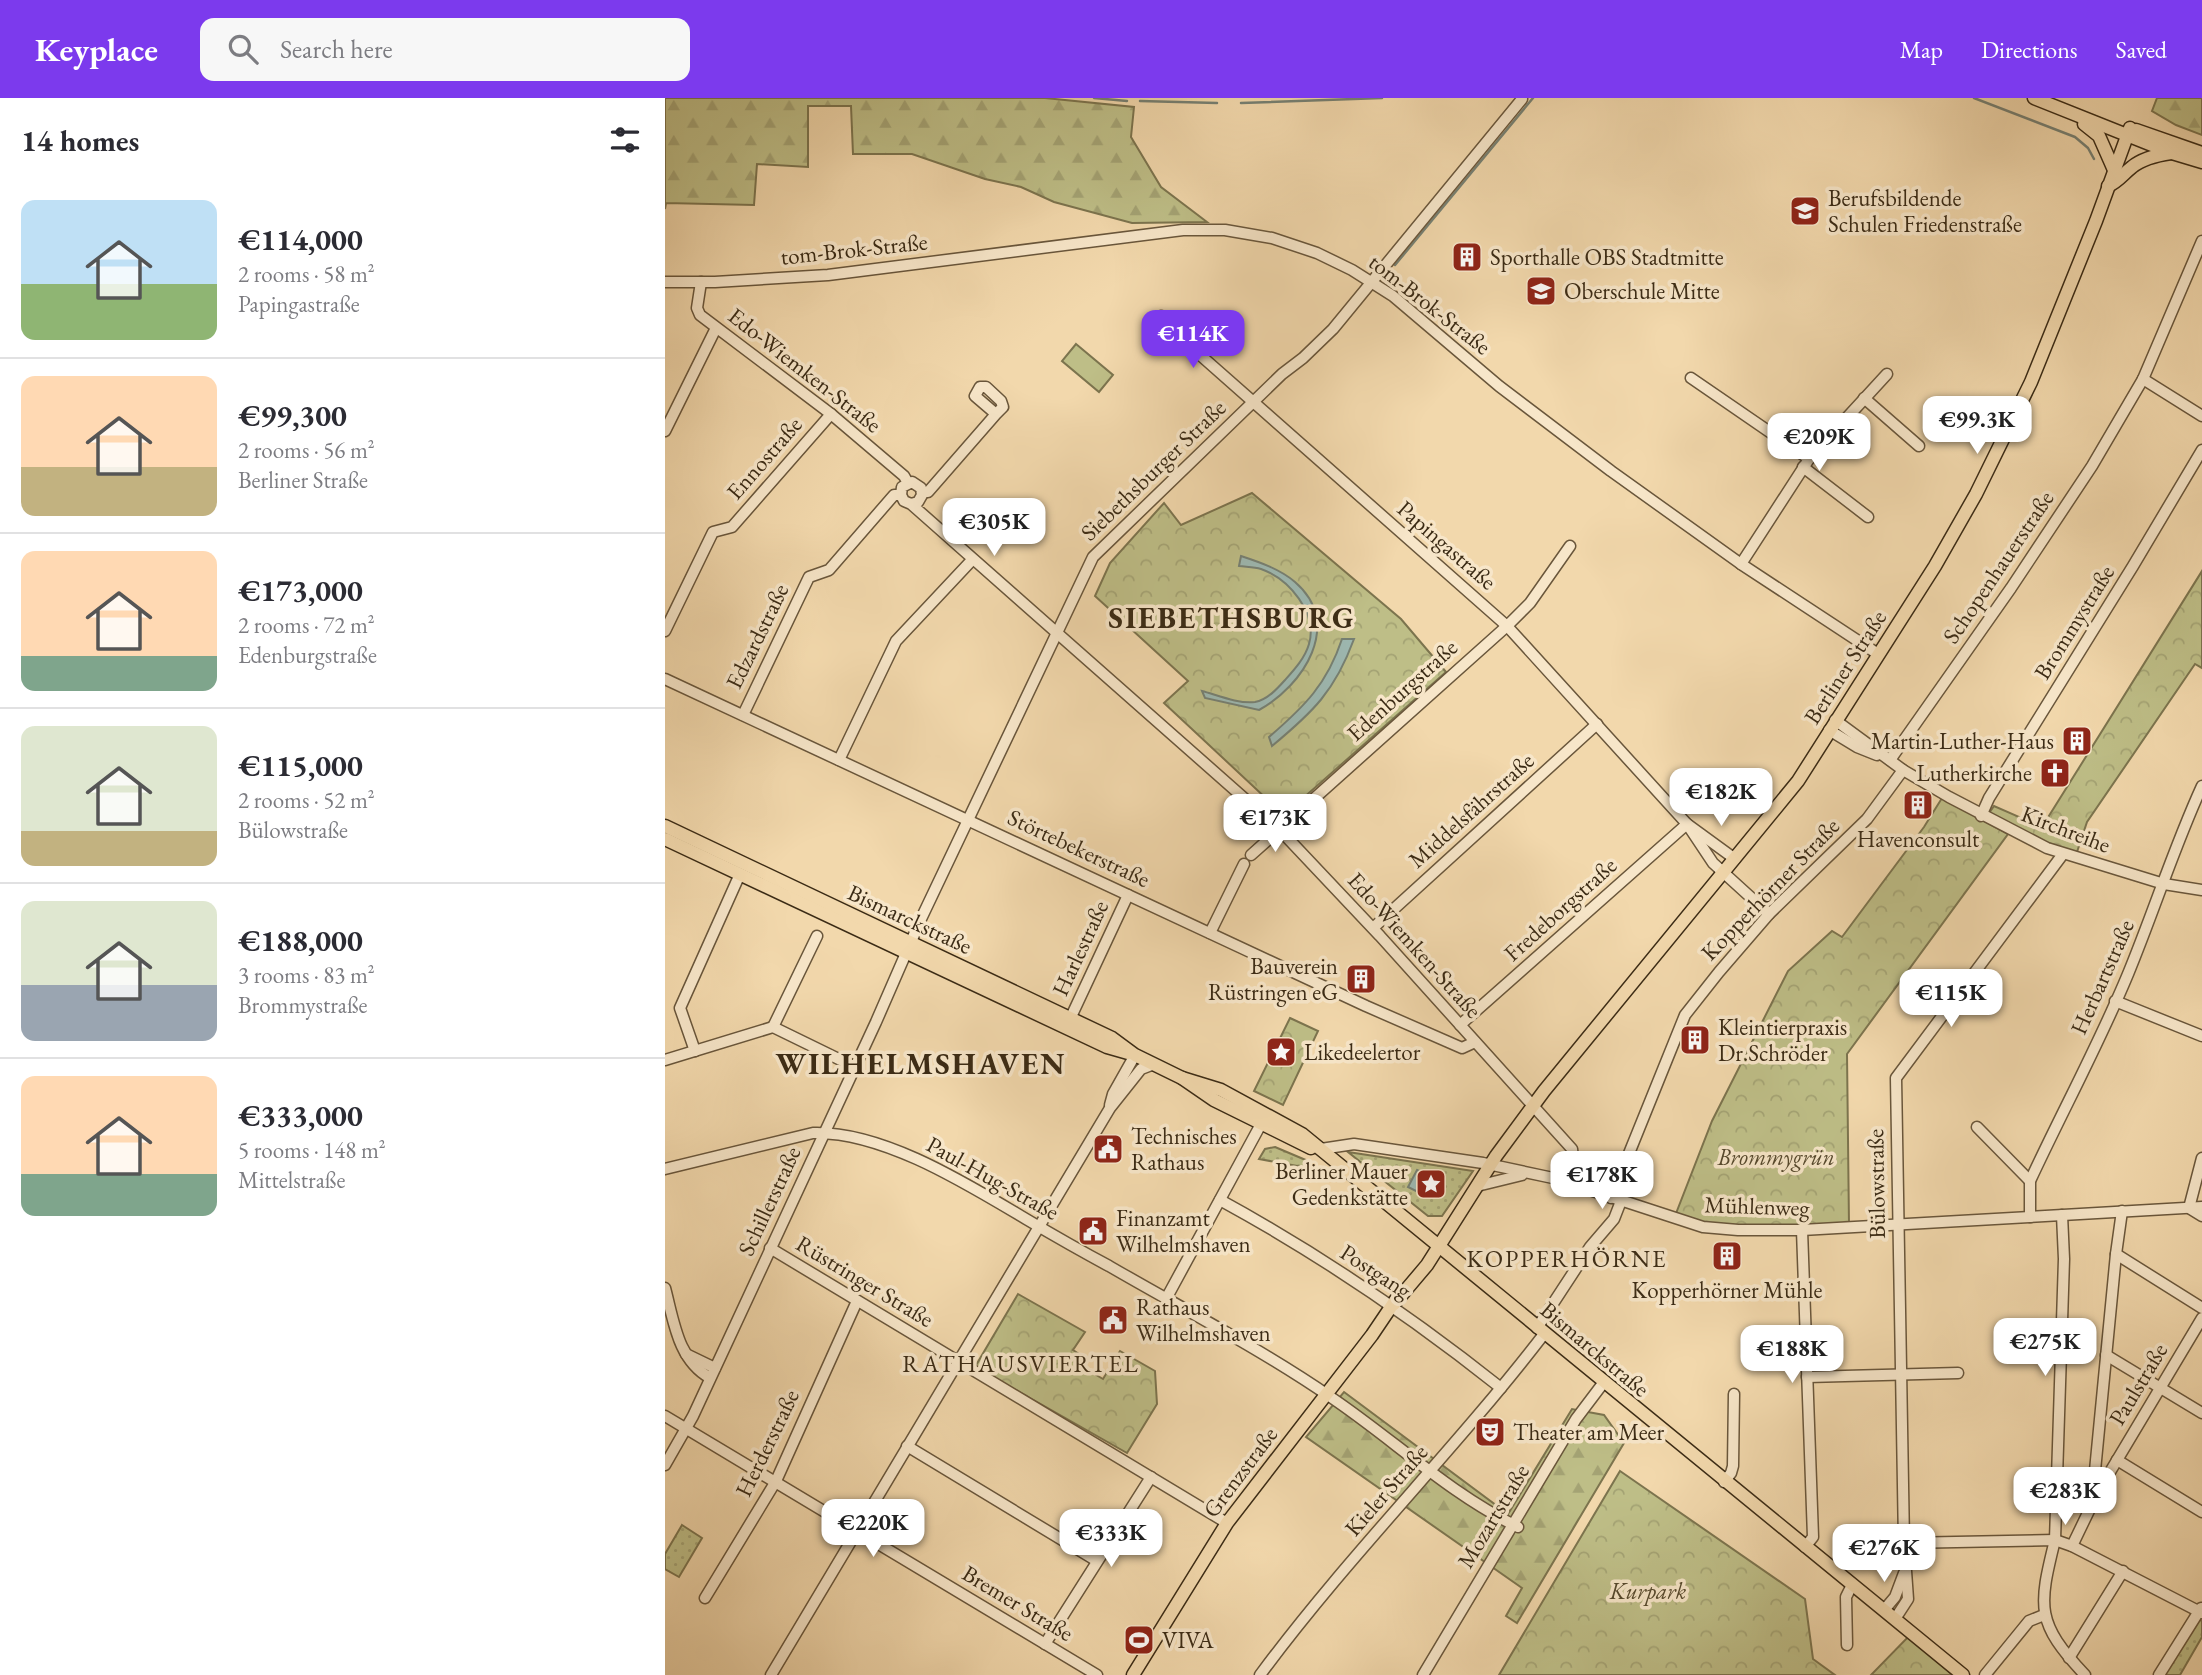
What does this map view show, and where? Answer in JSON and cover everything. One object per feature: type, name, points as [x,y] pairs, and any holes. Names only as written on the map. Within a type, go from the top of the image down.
[{"type":"main road","points":[[2034,98],[2060,107],[2084,111],[2172,153],[2202,162]]},
{"type":"main road","points":[[2060,107],[2063,117],[2084,125],[2099,136],[2114,170]]},
{"type":"main road","points":[[2128,132],[2202,153]]},
{"type":"main road","name":"Berliner Straße","points":[[1478,1186],[1490,1164],[1532,1107],[1798,781],[1966,514],[2006,435],[2048,342],[2128,132]]},
{"type":"main road","points":[[2108,186],[2118,181],[2139,162],[2153,156],[2172,153]]},
{"type":"main road","name":"Bismarckstraße","points":[[665,826],[1107,1047],[1154,1064],[1261,1124],[1279,1126],[1321,1149],[1724,1482],[1963,1675]]},
{"type":"main road","name":"Bismarckstraße","points":[[665,839],[1070,1018],[1112,1038],[1135,1055]]},
{"type":"main road","name":"Bismarckstraße","points":[[1182,1078],[1221,1090],[1254,1106],[1279,1126],[1333,1159]]},
{"type":"main road","name":"Grenzstraße","points":[[1133,1675],[1227,1522],[1394,1305],[1405,1283],[1421,1261],[1438,1246],[1478,1186]]},
{"type":"street","name":"Siebethsburger Straße","points":[[908,948],[1055,632],[1093,557],[1253,402],[1333,329],[1522,99]]},
{"type":"street","name":"tom-Brok-Straße","points":[[665,282],[828,275],[1142,234],[1206,229],[1249,233],[1294,245],[1335,261],[1393,296],[1531,411],[1741,564],[1878,654]]},
{"type":"street","name":"Schopenhauerstraße","points":[[1890,760],[2092,466],[2143,379],[2202,241]]},
{"type":"street","name":"Edo-Wiemken-Straße","points":[[701,282],[697,312],[831,414],[905,476],[908,483],[919,485],[922,492]]},
{"type":"street","name":"Papingastraße","points":[[1161,316],[1165,324],[1507,626],[1687,824],[1713,863],[1769,914]]},
{"type":"street","points":[[665,431],[716,328]]},
{"type":"street","points":[[1741,564],[1806,463],[1887,374]]},
{"type":"street","points":[[1691,378],[1806,463],[1868,517]]},
{"type":"street","points":[[2143,379],[2202,416]]},
{"type":"street","points":[[1864,398],[1919,446]]},
{"type":"street","name":"Ennostraße","points":[[665,631],[713,532],[732,527],[831,414]]},
{"type":"street","points":[[911,504],[921,499],[922,492],[928,492],[996,414]]},
{"type":"street","name":"Brommystraße","points":[[1981,816],[2202,450]]},
{"type":"street","points":[[901,495],[902,488],[908,483]]},
{"type":"street","name":"Edzardstraße","points":[[743,715],[809,577],[829,570],[894,495],[901,495]]},
{"type":"street","name":"Edo-Wiemken-Straße","points":[[901,495],[904,501],[911,504],[1279,830],[1373,928],[1572,1149],[1574,1167],[1570,1183]]},
{"type":"street","name":"Edenburgstraße","points":[[1210,933],[1247,860],[1507,626],[1530,603],[1570,546]]},
{"type":"street","points":[[839,760],[896,641],[972,560]]},
{"type":"street","name":"Störtebekerstraße","points":[[665,680],[1366,1006],[1462,1048],[1475,1042]]},
{"type":"street","name":"Middelsfährstraße","points":[[1373,928],[1597,724]]},
{"type":"street","name":"Kirchreihe","points":[[1832,725],[1981,816],[2047,848],[2164,884],[2202,890]]},
{"type":"street","name":"Kopperhörner Straße","points":[[1541,1331],[1590,1247],[1614,1219],[1616,1200],[1685,1015],[1769,914],[1867,819],[1903,770]]},
{"type":"street","name":"Herbartstraße","points":[[2030,1217],[2030,1181],[2116,1001],[2164,884],[2179,836],[2202,786]]},
{"type":"street","name":"Papingastraße","points":[[1687,824],[1735,859]]},
{"type":"street","name":"Fredeborgstraße","points":[[1460,1025],[1687,824]]},
{"type":"street","name":"Bülowstraße","points":[[1895,1619],[1908,1599],[1904,1543],[1896,1078],[2063,853]]},
{"type":"street","points":[[695,1051],[680,1007],[740,874]]},
{"type":"street","name":"Harlestraße","points":[[1070,1018],[1128,895]]},
{"type":"street","points":[[773,1027],[817,936]]},
{"type":"street","name":"Schillerstraße","points":[[665,1465],[687,1429],[908,948]]},
{"type":"street","points":[[2116,1001],[2202,1036]]},
{"type":"street","points":[[665,1060],[773,1027],[855,1067]]},
{"type":"street","points":[[1110,1108],[1113,1094],[1135,1055]]},
{"type":"street","points":[[771,1675],[1110,1108],[1141,1069],[1154,1064]]},
{"type":"street","points":[[1166,1299],[1261,1124],[1254,1106]]},
{"type":"street","points":[[1251,1142],[1279,1126]]},
{"type":"street","points":[[1977,1127],[2030,1181]]},
{"type":"street","name":"Paul-Hug-Straße","points":[[665,1169],[825,1132],[875,1144],[919,1160],[982,1193],[1327,1394],[1376,1428],[1431,1472],[1494,1515],[1516,1526]]},
{"type":"street","name":"Mühlenweg","points":[[1321,1149],[1354,1144],[1490,1164],[1570,1183],[1703,1227],[1738,1230],[1802,1230],[2202,1207]]},
{"type":"street","points":[[2202,1158],[2189,1208],[2202,1216]]},
{"type":"street","points":[[1478,1186],[1528,1174]]},
{"type":"street","name":"Postgang","points":[[1220,1200],[1394,1305],[1501,1388]]},
{"type":"street","points":[[2098,1492],[2094,1481],[2122,1211]]},
{"type":"street","points":[[2062,1215],[2064,1259],[2055,1540],[2047,1569],[2044,1615],[2051,1632],[2085,1675]]},
{"type":"street","points":[[1802,1230],[1813,1537],[1805,1547]]},
{"type":"street","name":"Rüstringer Straße","points":[[770,1248],[956,1362],[1227,1522]]},
{"type":"street","points":[[2116,1254],[2202,1308]]},
{"type":"street","points":[[665,1288],[684,1353],[713,1373]]},
{"type":"street","name":"Herderstraße","points":[[705,1598],[776,1481],[857,1301]]},
{"type":"street","name":"Paulstraße","points":[[2072,1546],[2098,1492],[2202,1318]]},
{"type":"street","name":"Kieler Straße","points":[[1260,1675],[1501,1388],[1541,1331]]},
{"type":"street","points":[[2106,1355],[2202,1413]]},
{"type":"street","points":[[1807,1377],[1958,1373]]},
{"type":"street","name":"Mozartstraße","points":[[1423,1675],[1516,1526],[1576,1419],[1604,1382]]},
{"type":"street","points":[[1724,1482],[1733,1466],[1734,1394]]},
{"type":"street","name":"Bremer Straße","points":[[665,1416],[1097,1675]]},
{"type":"street","points":[[907,1446],[1097,1561]]},
{"type":"street","points":[[2117,1460],[2202,1512]]},
{"type":"street","points":[[1045,1644],[1151,1477]]},
{"type":"street","points":[[1904,1543],[2055,1540],[2201,1610],[2159,1675]]},
{"type":"street","name":"Bülowstraße","points":[[1884,1610],[1895,1597],[1905,1570]]},
{"type":"street","points":[[2070,1658],[2123,1572]]},
{"type":"street","points":[[1847,1645],[1846,1597],[1852,1586]]},
{"type":"street","points":[[1985,1675],[2029,1621],[2044,1615]]},
{"type":"green space","points":[[665,98],[1045,98],[1134,107],[1131,137],[1161,187],[1207,222],[1132,223],[1054,202],[1021,187],[985,179],[912,154],[853,154],[851,106],[808,106],[808,167],[757,164],[754,205],[666,203],[665,209]]},
{"type":"green space","points":[[2157,98],[2202,98],[2202,135],[2176,125],[2152,111]]},
{"type":"green space","points":[[1076,344],[1113,375],[1099,392],[1062,361]]},
{"type":"green space","points":[[1252,493],[1401,619],[1446,672],[1284,815],[1164,703],[1188,681],[1095,596],[1110,563],[1164,503],[1181,525]]},
{"type":"green space","points":[[2202,571],[2202,668],[2195,664],[2087,822],[2076,855],[1987,816],[1994,806],[2042,827]]},
{"type":"green space","name":"Brommygrün","points":[[1942,798],[2008,834],[1847,1054],[1849,1225],[1704,1225],[1675,1216],[1712,1121],[1788,971],[1832,931],[1842,937],[1924,827]]},
{"type":"green space","points":[[1290,1018],[1318,1031],[1283,1105],[1254,1091]]},
{"type":"green space","points":[[1275,1147],[1308,1161],[1303,1167],[1259,1159],[1265,1149]]},
{"type":"green space","points":[[1348,1152],[1473,1171],[1442,1216],[1428,1216]]},
{"type":"green space","points":[[1018,1294],[1085,1332],[1073,1350],[1079,1354],[1074,1362],[1103,1379],[1120,1351],[1155,1371],[1157,1404],[1127,1453],[975,1367]]},
{"type":"green space","points":[[1344,1392],[1508,1514],[1572,1409],[1604,1415],[1624,1443],[1517,1623],[1506,1616],[1522,1588],[1306,1437]]},
{"type":"green space","name":"Kurpark","points":[[1620,1471],[1805,1599],[1813,1659],[1835,1675],[1499,1675]]},
{"type":"green space","points":[[682,1525],[702,1538],[679,1577],[665,1569],[665,1554]]},
{"type":"green space","points":[[2197,1618],[2202,1621],[2202,1637],[2180,1675],[2163,1675]]},
{"type":"green space","points":[[1908,1637],[1953,1675],[1871,1675]]},
{"type":"water","points":[[1241,556],[1289,577],[1309,599],[1316,616],[1317,635],[1303,670],[1290,686],[1259,710],[1205,698],[1202,691],[1242,702],[1264,699],[1279,687],[1299,664],[1309,644],[1311,632],[1305,609],[1291,589],[1261,569],[1239,566]]},
{"type":"water","points":[[1342,639],[1354,639],[1331,687],[1311,711],[1272,746],[1269,737],[1322,682]]},
{"type":"water","points":[[1417,1170],[1431,1177],[1422,1194],[1408,1187]]},
{"type":"waterway","points":[[1094,98],[1127,101]]},
{"type":"waterway","points":[[1241,103],[1382,98]]},
{"type":"waterway","points":[[1395,265],[1533,98]]},
{"type":"waterway","points":[[1974,98],[2075,137],[2088,148],[2094,159]]},
{"type":"waterway","points":[[1140,101],[1217,103]]},
{"type":"place","name":"Berufsbildende Schulen Friedenstraße","points":[[1805,211]]},
{"type":"place","name":"Sporthalle OBS Stadtmitte","points":[[1467,257]]},
{"type":"place","name":"Oberschule Mitte","points":[[1541,291]]},
{"type":"place","name":"Martin-Luther-Haus","points":[[2077,741]]},
{"type":"place","name":"Lutherkirche","points":[[2055,773]]},
{"type":"place","name":"Havenconsult","points":[[1918,805]]},
{"type":"place","name":"Bauverein Rüstringen eG","points":[[1361,979]]},
{"type":"place","name":"Kleintierpraxis Dr.Schröder","points":[[1695,1040]]},
{"type":"place","name":"Likedeelertor","points":[[1281,1052]]},
{"type":"place","name":"Technisches Rathaus","points":[[1108,1149]]},
{"type":"place","name":"Berliner Mauer Gedenkstätte","points":[[1431,1184]]},
{"type":"place","name":"Finanzamt Wilhelmshaven","points":[[1093,1231]]},
{"type":"place","name":"Kopperhörner Mühle","points":[[1727,1256]]},
{"type":"place","name":"Rathaus Wilhelmshaven","points":[[1113,1320]]},
{"type":"place","name":"Theater am Meer","points":[[1490,1432]]},
{"type":"place","name":"VIVA","points":[[1139,1640]]},
{"type":"district","name":"SIEBETHSBURG","points":[[1232,617]]},
{"type":"district","name":"WILHELMSHAVEN","points":[[921,1063]]},
{"type":"district","name":"KOPPERHÖRNE","points":[[1567,1258]]},
{"type":"district","name":"RATHAUSVIERTEL","points":[[1021,1363]]}]
